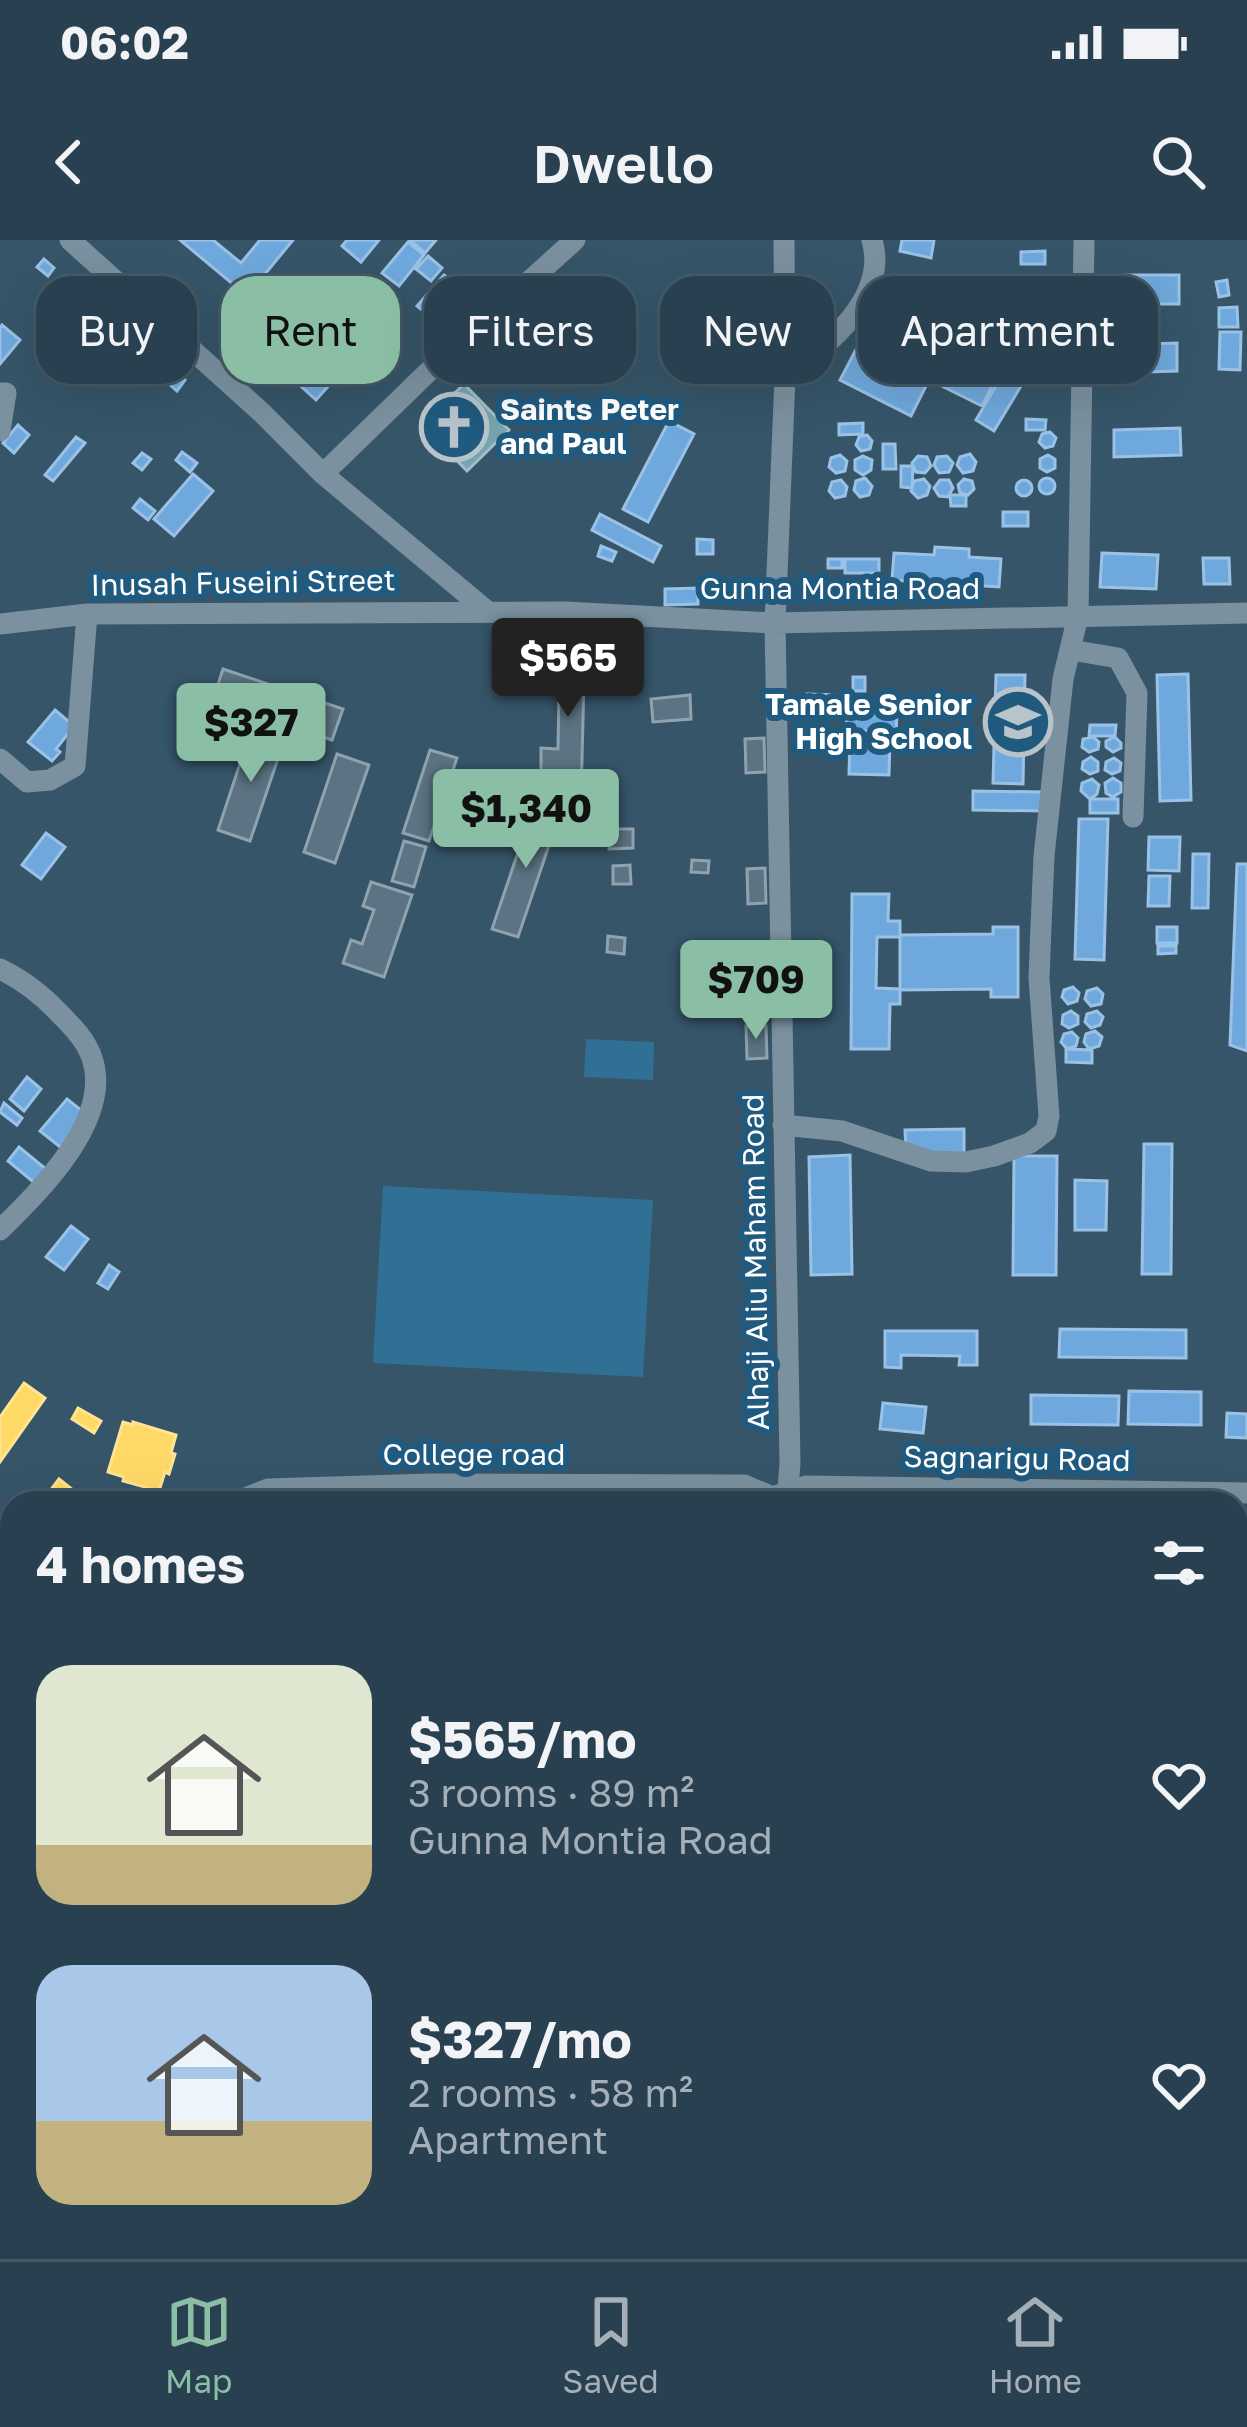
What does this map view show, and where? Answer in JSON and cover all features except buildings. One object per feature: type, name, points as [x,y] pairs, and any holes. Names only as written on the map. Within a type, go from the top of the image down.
[{"type":"street","points":[[70,240],[323,474],[487,611]]},
{"type":"street","points":[[323,474],[575,240]]},
{"type":"street","name":"Alhaji Aliu Maham Road","points":[[784,240],[784,276]]},
{"type":"street","points":[[834,337],[865,296],[874,275],[872,240]]},
{"type":"street","points":[[783,1125],[842,1131],[931,1161],[966,1162],[1016,1149],[1046,1131],[1041,926],[1063,679],[1078,616],[1084,240]]},
{"type":"street","name":"Alhaji Aliu Maham Road","points":[[780,1491],[790,1463],[775,623],[785,384]]},
{"type":"street","points":[[0,393],[6,393],[0,431]]},
{"type":"street","name":"Gunna Montia Road","points":[[487,611],[775,623],[1247,613]]},
{"type":"street","name":"Inusah Fuseini Street","points":[[0,624],[87,614],[487,611]]},
{"type":"street","points":[[0,759],[27,782],[50,780],[75,766],[87,614]]},
{"type":"street","points":[[1071,650],[1118,658],[1137,693],[1133,817]]},
{"type":"street","points":[[0,969],[53,1007],[79,1034],[92,1058],[97,1087],[91,1112],[69,1151],[0,1230]]},
{"type":"street","name":"College road","points":[[263,1491],[430,1484],[744,1485],[758,1491]]},
{"type":"street","name":"Sagnarigu Road","points":[[795,1491],[806,1486],[936,1491]]},
{"type":"shaded area","points":[[586,1039],[654,1042],[653,1080],[584,1077]]},
{"type":"shaded area","points":[[383,1186],[653,1200],[643,1377],[373,1363]]},
{"type":"place","name":"Saints Peter and Paul","points":[[454,427]]},
{"type":"place","name":"Tamale Senior High School","points":[[1018,722]]}]
